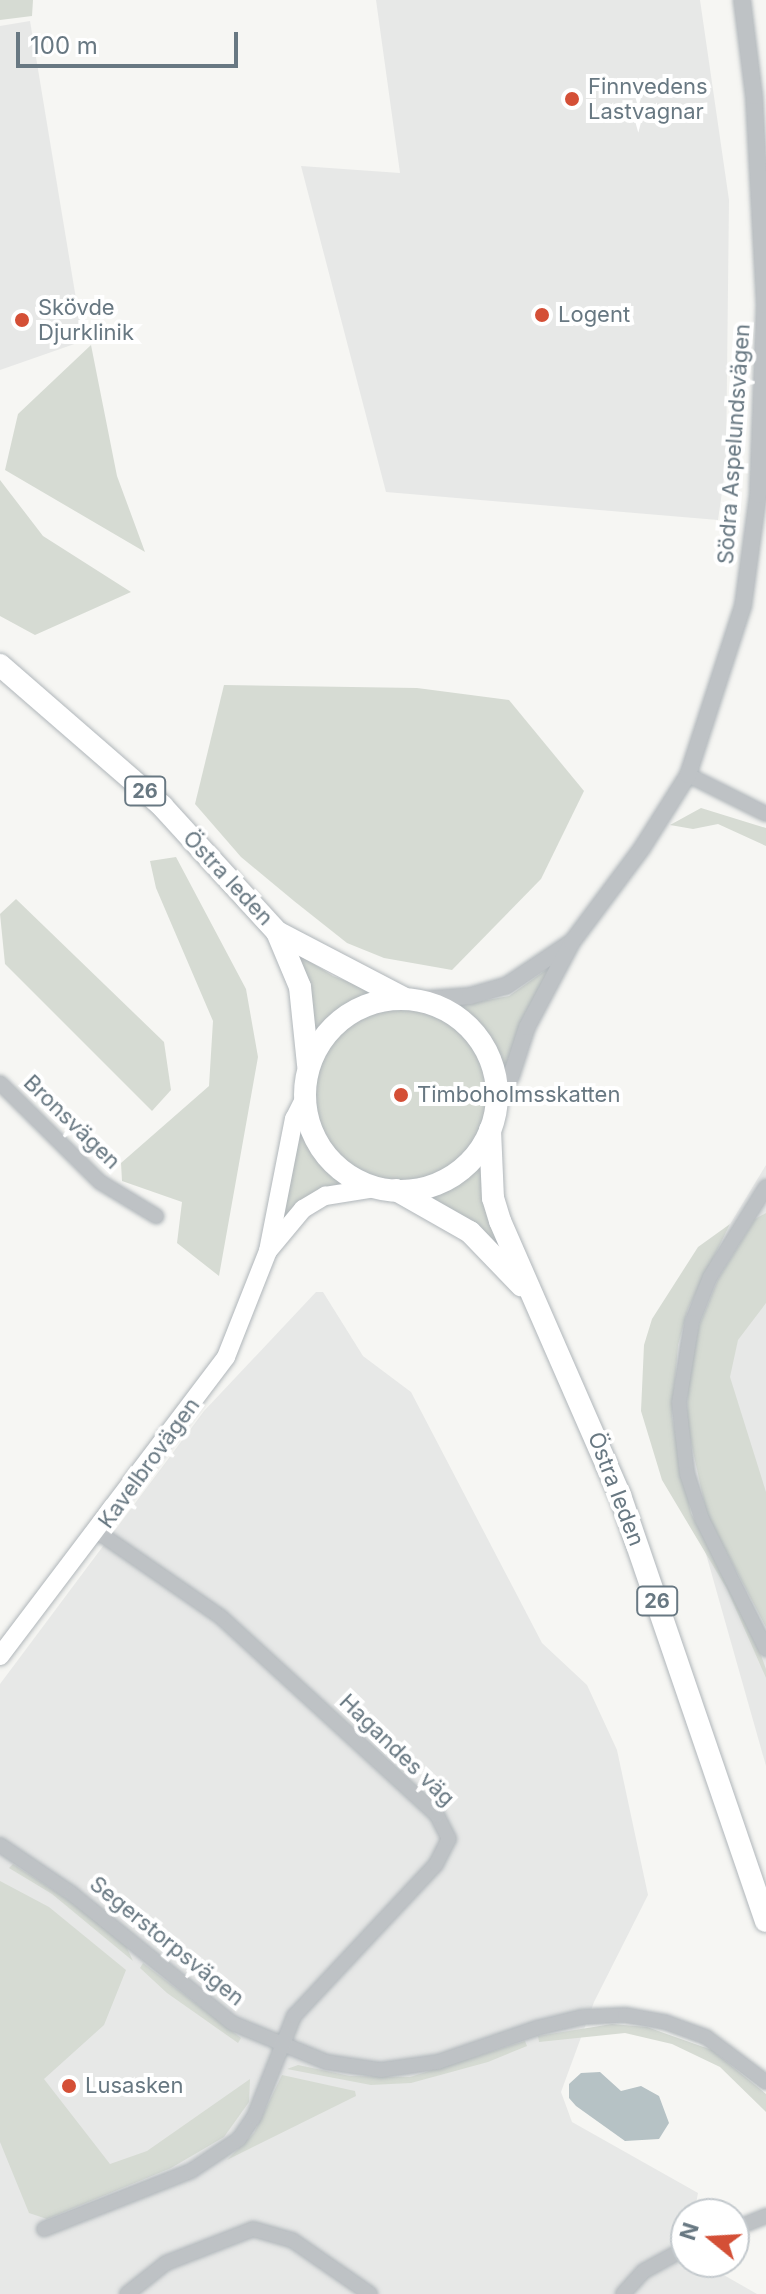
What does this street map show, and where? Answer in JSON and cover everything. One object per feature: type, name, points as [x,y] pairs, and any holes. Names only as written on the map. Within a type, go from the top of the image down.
[{"type":"highway","name":"Östra leden","points":[[0,665],[162,806],[277,932],[300,987],[309,1066]]},
{"type":"highway","name":"Östra leden","points":[[277,932],[410,999]]},
{"type":"highway","name":"26","points":[[410,999],[449,1012],[475,1033],[487,1052],[497,1097],[490,1130],[474,1156],[452,1175],[425,1187],[386,1189],[354,1178],[326,1155],[309,1123],[304,1099],[309,1066],[319,1043],[355,1010],[410,999]]},
{"type":"highway","name":"Östra leden","points":[[490,1130],[493,1198],[527,1291],[582,1400],[621,1498],[766,1921]]},
{"type":"highway","name":"Östra leden","points":[[386,1189],[470,1232],[527,1291]]},
{"type":"main road","name":"Kavelbrovägen","points":[[0,1656],[98,1532],[226,1357],[268,1251],[294,1119],[304,1099]]},
{"type":"main road","name":"Kavelbrovägen","points":[[268,1251],[303,1209],[325,1196],[386,1189]]},
{"type":"street","name":"Södra Aspelundsvägen","points":[[497,1097],[572,942],[642,848],[688,775],[743,606],[758,495],[763,226],[742,0]]},
{"type":"street","points":[[688,775],[766,814]]},
{"type":"street","name":"Södra Aspelundsvägen","points":[[410,999],[470,996],[506,986],[572,942]]},
{"type":"street","name":"Bronsvägen","points":[[0,1083],[100,1182],[156,1216]]},
{"type":"street","points":[[766,1187],[710,1277],[692,1322],[679,1403],[687,1474],[702,1519],[766,1649]]},
{"type":"street","name":"Hagandes väg","points":[[44,2229],[140,2193],[223,2153],[254,2117],[279,2045],[294,2016],[436,1864],[449,1839],[445,1827],[221,1617],[98,1532]]},
{"type":"street","name":"Segerstorpsvägen","points":[[0,1845],[71,1893],[211,2007],[279,2045],[326,2062],[381,2070],[438,2062],[582,2017],[625,2015],[665,2022],[706,2037],[766,2082]]},
{"type":"street","points":[[127,2294],[166,2263],[253,2229],[292,2240],[370,2294]]},
{"type":"street","points":[[623,2294],[644,2271],[670,2257]]},
{"type":"shaded area","points":[[0,0],[33,0],[32,16],[0,20]]},
{"type":"shaded area","points":[[376,0],[700,0],[729,200],[726,464],[718,520],[386,492],[301,166],[400,173]]},
{"type":"shaded area","points":[[30,21],[83,341],[0,370],[0,26]]},
{"type":"shaded area","points":[[91,345],[117,476],[145,552],[5,470],[18,414]]},
{"type":"shaded area","points":[[0,480],[43,536],[131,592],[35,635],[0,616]]},
{"type":"shaded area","points":[[224,685],[417,688],[509,700],[584,791],[541,879],[452,970],[384,958],[347,943],[294,901],[241,857],[195,804]]},
{"type":"shaded area","points":[[701,808],[766,828],[766,846],[718,824],[693,829],[670,825]]},
{"type":"shaded area","points":[[176,857],[246,989],[258,1057],[219,1276],[177,1243],[182,1202],[122,1181],[121,1163],[209,1086],[213,1021],[156,888],[150,861]]},
{"type":"shaded area","points":[[16,899],[164,1042],[171,1090],[152,1111],[5,964],[0,914]]},
{"type":"shaded area","points":[[298,954],[333,976],[378,993],[335,1015],[311,1043]]},
{"type":"shaded area","points":[[550,967],[503,1076],[482,1034],[454,1006],[509,996]]},
{"type":"shaded area","points":[[401,1006],[435,1013],[463,1032],[482,1060],[489,1094],[482,1128],[463,1156],[435,1175],[401,1182],[367,1175],[339,1156],[320,1128],[313,1094],[320,1060],[339,1032],[367,1013]]},
{"type":"shaded area","points":[[300,1120],[313,1147],[345,1182],[321,1189],[278,1226]]},
{"type":"shaded area","points":[[484,1152],[498,1247],[417,1198],[449,1185]]},
{"type":"shaded area","points":[[766,1165],[766,1766],[650,1356]]},
{"type":"shaded area","points":[[766,1213],[766,1303],[738,1340],[730,1377],[766,1492],[766,1627],[707,1515],[687,1424],[688,1380],[699,1326],[718,1279],[755,1219]]},
{"type":"shaded area","points":[[730,1224],[688,1309],[678,1345],[672,1417],[691,1513],[751,1628],[766,1669],[766,1678],[727,1589],[662,1480],[641,1411],[644,1345],[652,1319],[698,1247]]},
{"type":"shaded area","points":[[316,1292],[323,1292],[363,1356],[411,1392],[542,1643],[587,1685],[617,1750],[648,1895],[594,2002],[561,2092],[572,2122],[698,2193],[697,2198],[670,2198],[670,2278],[729,2278],[757,2294],[0,2294],[0,1684],[204,1411]]},
{"type":"shaded area","points":[[13,1864],[82,1909],[126,1946],[133,1961],[52,1894],[9,1868]]},
{"type":"shaded area","points":[[0,1881],[49,1907],[126,1970],[104,2025],[44,2079],[110,2164],[147,2151],[250,2079],[249,2102],[224,2137],[171,2168],[47,2219],[29,2213],[0,2142]]},
{"type":"shaded area","points":[[143,1963],[241,2038],[238,2043],[167,1993],[140,1968]]},
{"type":"shaded area","points":[[612,2024],[647,2027],[712,2050],[766,2094],[766,2112],[720,2067],[672,2044],[625,2033],[539,2042],[538,2036]]},
{"type":"shaded area","points":[[525,2041],[527,2046],[488,2062],[411,2083],[371,2085],[287,2069],[298,2065],[350,2076],[410,2077]]},
{"type":"shaded area","points":[[600,2072],[621,2091],[641,2086],[659,2096],[669,2123],[659,2139],[625,2141],[576,2106],[569,2098],[569,2084],[581,2073]]},
{"type":"shaded area","points":[[282,2075],[355,2091],[356,2096],[227,2160],[254,2133]]},
{"type":"place","name":"Finnvedens Lastvagnar","points":[[572,99]]},
{"type":"place","name":"Logent","points":[[542,315]]},
{"type":"place","name":"Skövde Djurklinik","points":[[22,320]]},
{"type":"place","name":"Timboholmsskatten","points":[[401,1095]]},
{"type":"place","name":"Lusasken","points":[[69,2086]]}]
